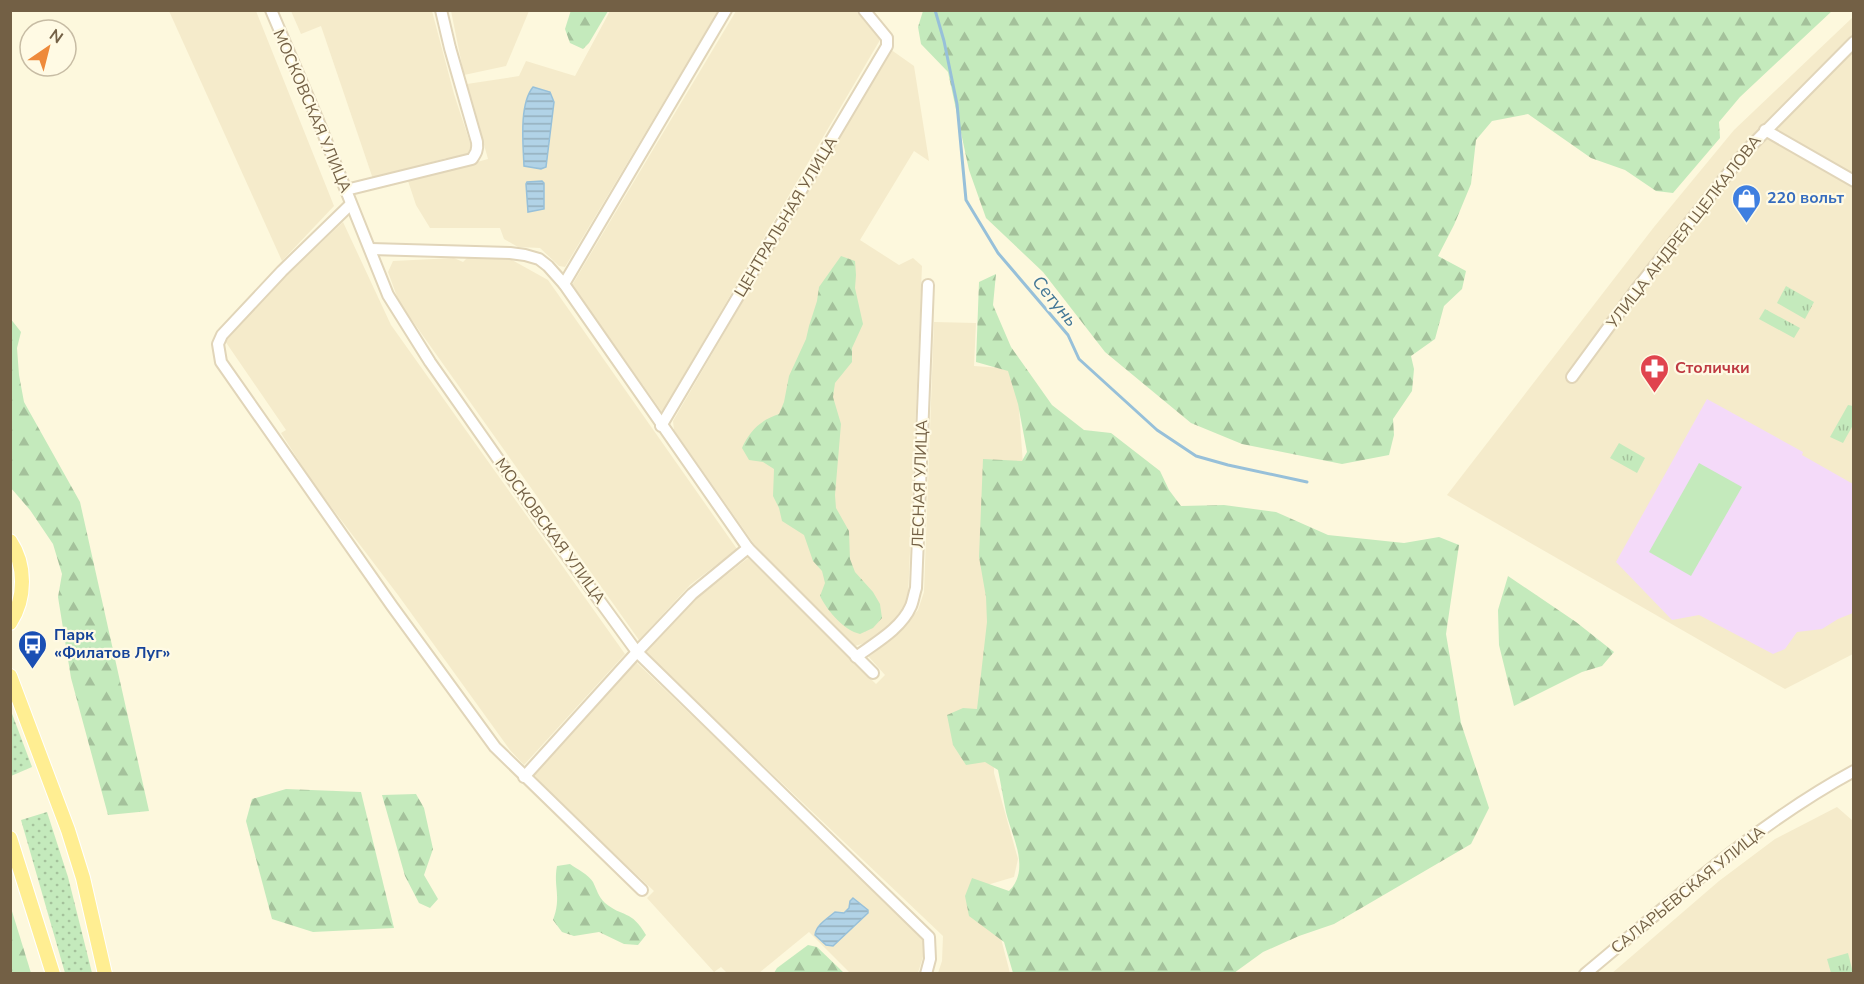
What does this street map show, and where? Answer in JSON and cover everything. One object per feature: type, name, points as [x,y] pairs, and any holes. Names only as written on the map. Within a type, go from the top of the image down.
[{"type":"main road","points":[[10,541],[16,550],[21,572],[20,599],[10,623]]},
{"type":"main road","points":[[10,676],[68,830],[83,878],[105,974]]},
{"type":"main road","points":[[10,838],[53,974]]},
{"type":"street","name":"МОСКОВСКАЯ УЛИЦА","points":[[270,10],[371,249],[388,295],[405,324],[543,523],[637,652],[929,937],[930,959],[926,974]]},
{"type":"street","points":[[346,190],[472,159],[475,155],[477,142],[441,10]]},
{"type":"street","points":[[564,284],[726,10]]},
{"type":"street","name":"ЦЕНТРАЛЬНАЯ УЛИЦА","points":[[661,426],[887,46],[887,38],[864,10]]},
{"type":"street","name":"УЛИЦА АНДРЕЯ ЩЕЛКАЛОВА","points":[[1572,377],[1744,152],[1854,42]]},
{"type":"street","points":[[1765,130],[1854,180]]},
{"type":"street","points":[[351,204],[282,271],[222,335],[218,344],[221,362],[392,606],[495,747],[642,890]]},
{"type":"street","points":[[371,249],[510,253],[539,259],[548,266],[564,284],[748,548],[873,673]]},
{"type":"street","name":"ЛЕСНАЯ УЛИЦА","points":[[856,657],[884,637],[902,620],[911,606],[916,588],[928,285]]},
{"type":"street","points":[[524,777],[692,594],[748,548]]},
{"type":"street","name":"САЛАРЬЕВСКАЯ УЛИЦА","points":[[1585,974],[1738,846],[1831,783],[1854,771]]},
{"type":"shaded area","points":[[169,11],[256,11],[334,206],[282,261]]},
{"type":"shaded area","points":[[291,11],[432,11],[454,94],[471,146],[469,154],[448,162],[446,158],[373,179],[321,26],[301,34]]},
{"type":"shaded area","points":[[451,11],[529,11],[506,66],[464,75]]},
{"type":"shaded area","points":[[610,11],[718,11],[565,267],[559,266],[540,248],[518,247],[504,239],[500,228],[430,228],[416,205],[408,181],[488,159],[467,84],[519,76],[526,61],[575,76]]},
{"type":"shaded area","points":[[736,11],[856,11],[880,40],[662,412],[572,285]]},
{"type":"shaded area","points":[[1853,17],[1853,654],[1785,689],[1447,495],[1654,227],[1734,130]]},
{"type":"shaded area","points":[[890,49],[914,66],[929,161],[914,151],[860,240],[899,265],[913,258],[922,266],[908,598],[900,616],[871,641],[852,647],[754,544],[674,430],[673,421]]},
{"type":"shaded area","points":[[343,222],[391,325],[625,654],[524,765],[510,750],[398,595],[313,483],[281,433],[286,430],[225,341],[231,329]]},
{"type":"shaded area","points":[[468,257],[512,260],[548,280],[737,549],[690,585],[639,640],[399,302],[388,272],[393,261],[454,258],[463,262]]},
{"type":"shaded area","points":[[934,322],[976,323],[974,366],[1016,369],[1023,464],[990,463],[994,773],[1018,859],[1014,877],[987,885],[1010,973],[938,973],[942,961],[943,936],[644,652],[696,599],[748,558],[876,684],[885,675],[868,656],[904,626],[918,610],[924,592]]},
{"type":"shaded area","points":[[1707,399],[1803,452],[1802,455],[1853,484],[1853,613],[1822,629],[1797,632],[1785,649],[1773,654],[1699,615],[1672,620],[1616,562]]},
{"type":"shaded area","points":[[636,662],[924,938],[926,947],[918,973],[850,973],[809,932],[759,973],[727,973],[721,967],[714,972],[647,898],[654,891],[530,775]]},
{"type":"shaded area","points":[[1837,807],[1853,821],[1853,973],[1611,974],[1719,881],[1775,839]]},
{"type":"green space","points":[[571,10],[608,11],[583,49],[570,43],[565,29]]},
{"type":"green space","points":[[923,10],[1832,11],[1740,97],[1719,122],[1720,138],[1673,193],[1656,191],[1625,170],[1591,158],[1528,114],[1492,121],[1476,140],[1471,184],[1438,256],[1466,271],[1462,289],[1444,306],[1435,339],[1411,356],[1414,369],[1412,391],[1393,419],[1394,435],[1389,455],[1342,464],[1242,444],[1191,423],[1105,352],[1043,272],[986,218],[969,170],[948,72],[921,44],[918,27]]},
{"type":"green space","points":[[841,256],[855,261],[855,288],[863,324],[852,348],[852,362],[835,383],[833,397],[841,424],[836,508],[849,531],[850,559],[855,572],[873,592],[880,604],[882,618],[873,628],[860,634],[848,629],[837,620],[820,596],[825,583],[822,571],[813,561],[804,535],[782,521],[773,496],[774,469],[763,462],[749,460],[742,448],[757,427],[767,419],[779,414],[789,376],[806,339],[819,287]]},
{"type":"green space","points":[[996,274],[993,305],[1011,347],[1052,405],[1084,430],[1111,433],[1160,471],[1169,490],[1181,506],[1224,505],[1276,512],[1328,535],[1404,543],[1439,537],[1459,545],[1446,634],[1461,723],[1489,808],[1471,844],[1334,924],[1263,952],[1234,973],[1013,973],[1004,942],[969,916],[965,896],[972,878],[1009,891],[1019,873],[1018,853],[1006,812],[998,770],[985,762],[966,765],[953,745],[947,715],[963,708],[977,709],[987,622],[986,597],[979,557],[983,459],[1022,461],[1027,452],[1018,404],[1008,371],[976,362],[979,282]]},
{"type":"green space","points":[[1786,286],[1814,302],[1805,319],[1777,303]]},
{"type":"green space","points":[[1765,309],[1800,328],[1794,338],[1759,319]]},
{"type":"green space","points":[[10,318],[21,332],[17,348],[24,402],[80,502],[149,811],[108,815],[71,678],[58,597],[62,574],[53,544],[30,510],[11,488]]},
{"type":"green space","points":[[1848,405],[1853,406],[1853,425],[1843,443],[1830,437]]},
{"type":"green space","points":[[1619,443],[1645,458],[1637,473],[1610,458]]},
{"type":"green space","points":[[1699,463],[1742,487],[1691,576],[1649,552]]},
{"type":"green space","points":[[1508,576],[1576,622],[1614,652],[1602,666],[1582,672],[1514,706],[1499,645],[1498,610]]},
{"type":"green space","points":[[11,711],[32,767],[10,776]]},
{"type":"green space","points":[[286,789],[361,792],[394,928],[313,932],[272,919],[246,821],[252,799]]},
{"type":"green space","points":[[416,794],[424,808],[433,849],[424,875],[438,899],[430,908],[419,903],[405,876],[382,795]]},
{"type":"green space","points":[[47,812],[68,877],[92,973],[65,973],[21,820]]},
{"type":"green space","points":[[570,864],[591,879],[605,903],[636,921],[646,935],[638,945],[624,944],[599,932],[574,936],[562,932],[553,920],[557,905],[556,873],[557,866]]},
{"type":"green space","points":[[11,908],[31,973],[11,973]]},
{"type":"green space","points":[[808,945],[817,947],[844,973],[774,973],[777,968]]},
{"type":"green space","points":[[1848,953],[1853,973],[1831,973],[1827,959]]},
{"type":"water","points":[[533,87],[550,92],[554,102],[546,167],[541,169],[524,166],[524,114]]},
{"type":"water","points":[[542,181],[544,183],[544,209],[528,212],[526,184]]},
{"type":"water","points":[[853,898],[868,910],[868,913],[833,946],[826,945],[815,935],[818,928],[835,912],[844,913]]},
{"type":"waterway","name":"Сетунь","points":[[935,10],[957,104],[966,200],[998,253],[1068,335],[1079,359],[1157,430],[1196,456],[1307,482]]},
{"type":"place","name":"220 вольт","points":[[1746,224]]},
{"type":"place","name":"Столички","points":[[1654,394]]},
{"type":"place","name":"Парк «Филатов Луг»","points":[[33,670]]}]
